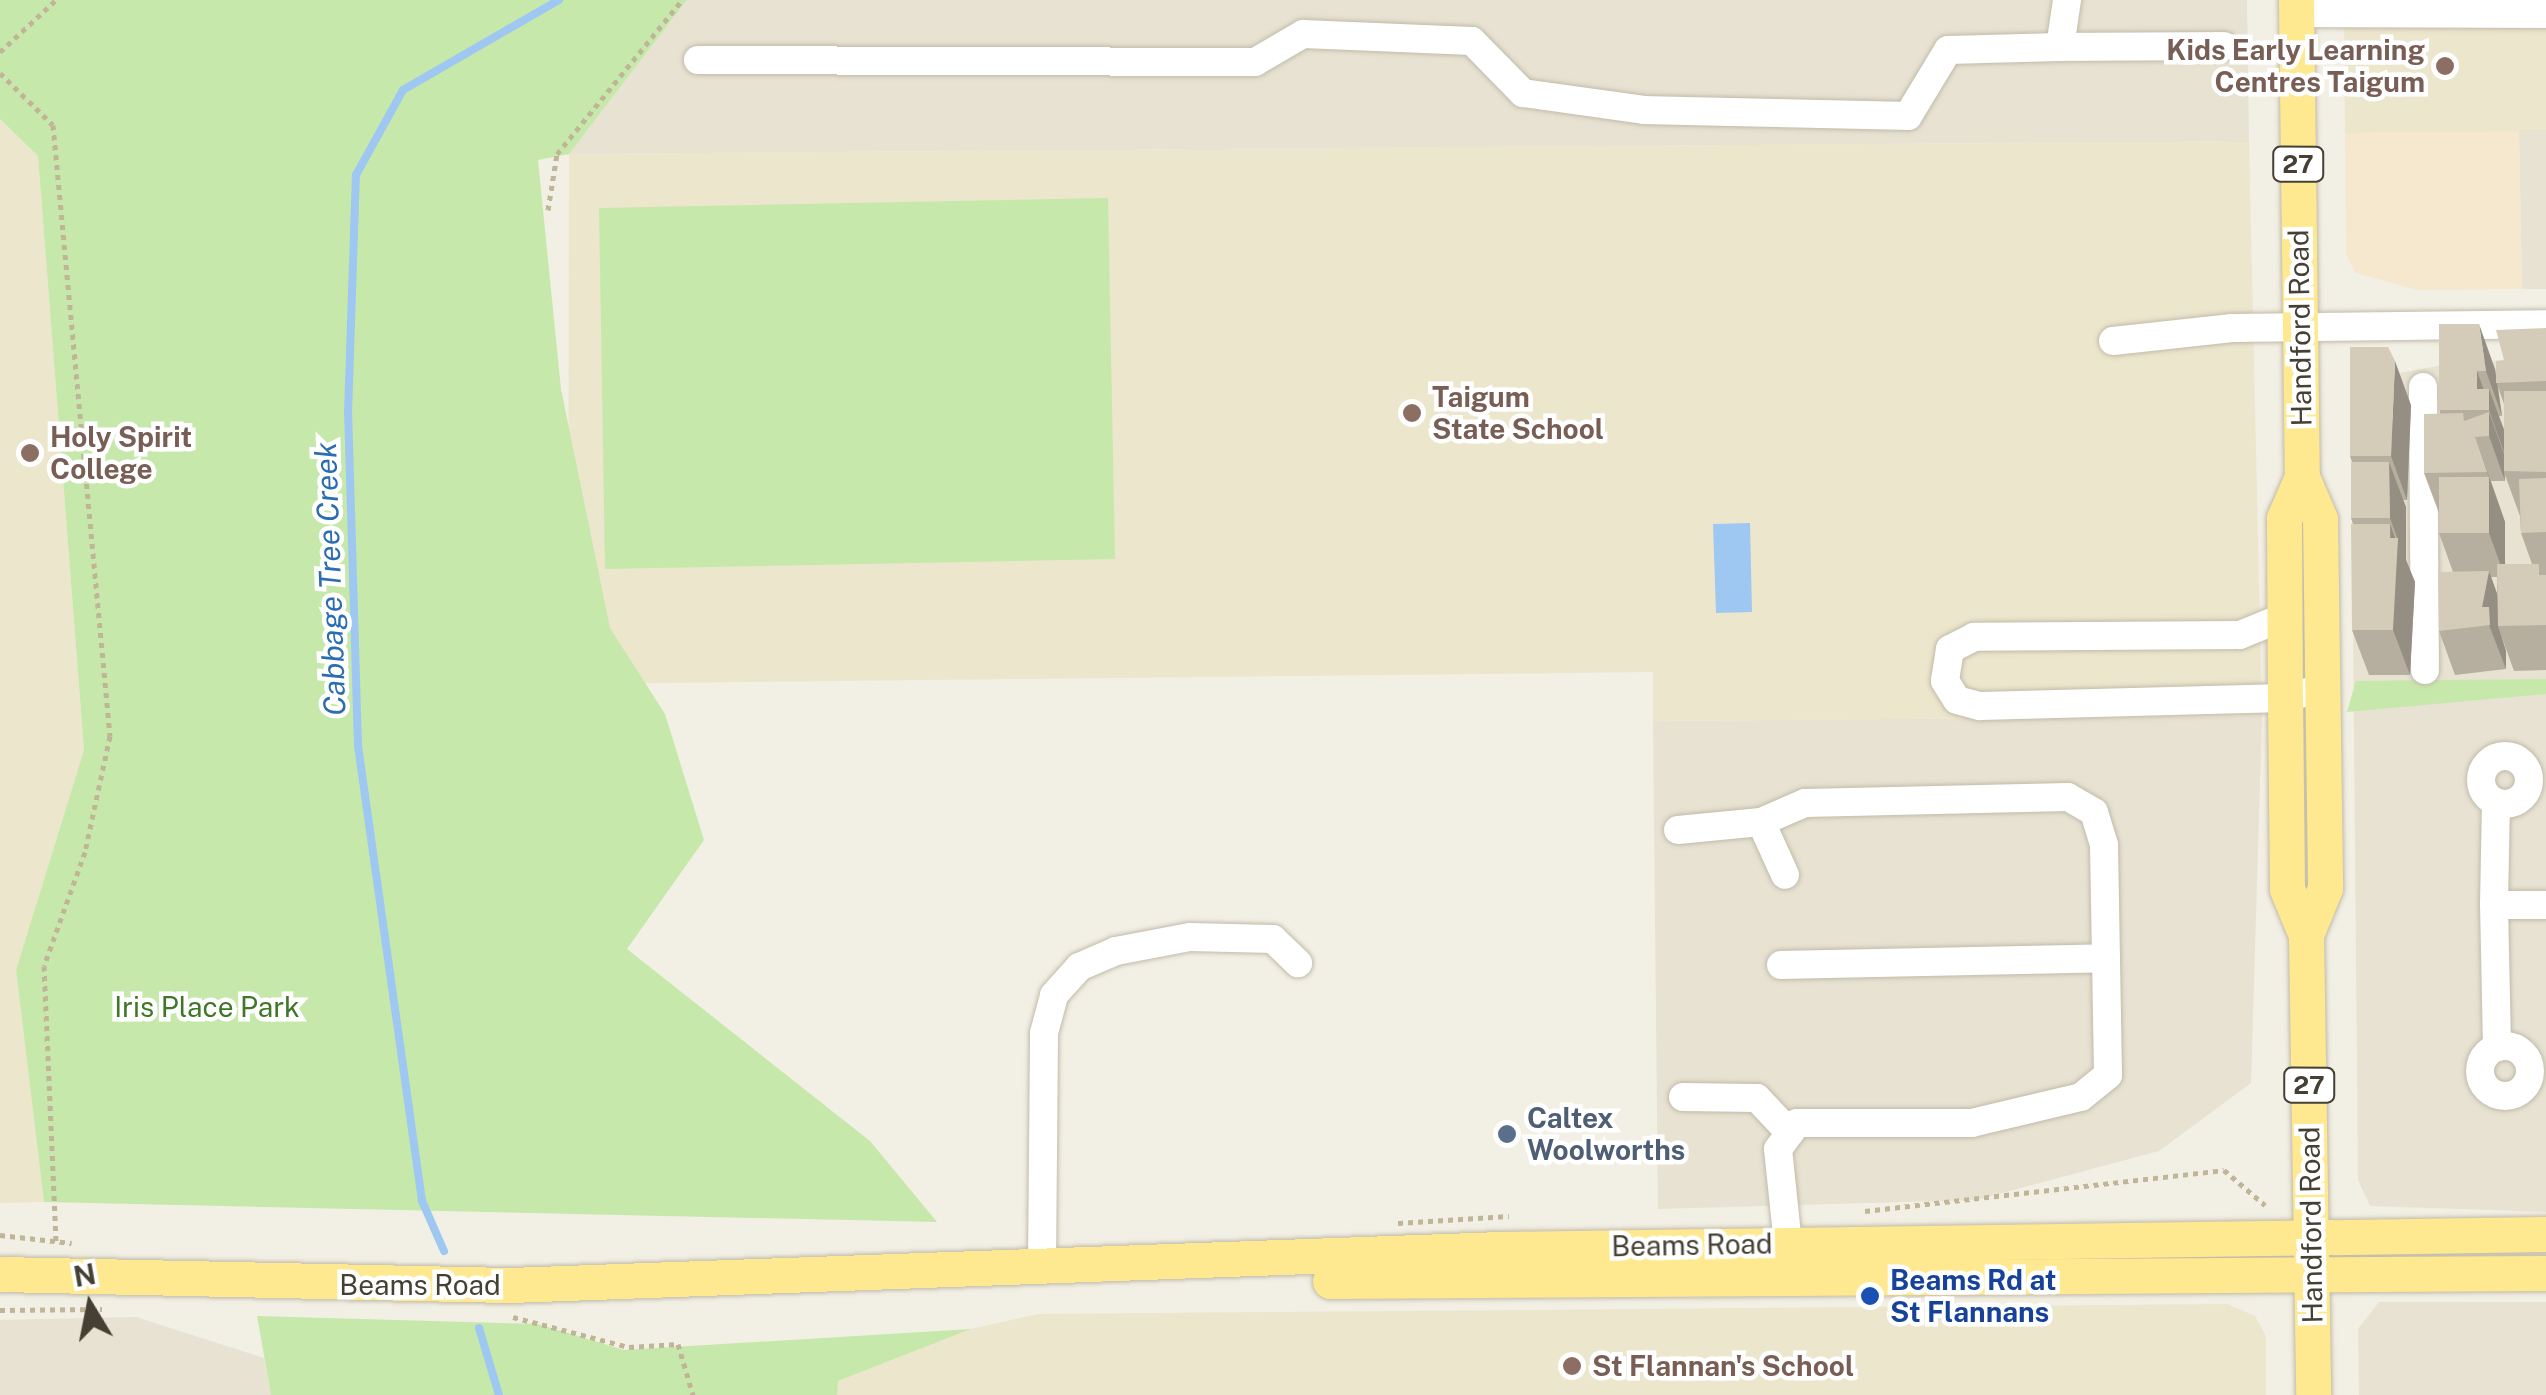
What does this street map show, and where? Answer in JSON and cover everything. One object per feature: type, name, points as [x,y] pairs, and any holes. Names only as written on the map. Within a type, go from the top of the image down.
[{"type":"main road","name":"Handford Road","points":[[2296,6],[2302,477],[2320,519],[2325,888],[2306,935]]},
{"type":"main road","name":"Handford Road","points":[[2302,477],[2284,518],[2284,617],[2288,889],[2306,935],[2313,1395]]},
{"type":"main road","name":"Beams Road","points":[[0,1274],[331,1286],[840,1279],[1042,1267],[1787,1243],[2546,1234]]},
{"type":"main road","name":"Beams Road","points":[[840,1279],[916,1287],[2546,1273]]},
{"type":"street","points":[[2060,47],[2067,0]]},
{"type":"street","points":[[2296,6],[2546,14]]},
{"type":"street","points":[[698,60],[1255,62],[1303,34],[1454,40],[1472,42],[1523,93],[1644,110],[1908,116],[1948,50],[2224,46]]},
{"type":"street","points":[[2113,341],[2300,328],[2546,324]]},
{"type":"street","points":[[2423,388],[2425,670]]},
{"type":"street","points":[[2425,594],[2460,593]]},
{"type":"street","points":[[2284,617],[2240,635],[1974,637],[1950,648],[1944,668],[1957,700],[1980,706],[2285,698],[2322,688]]},
{"type":"street","points":[[1678,830],[1761,822],[1805,803],[2068,797],[2094,812],[2104,845],[2108,1075],[2081,1097],[1972,1123],[1797,1123],[1778,1149],[1792,1280]]},
{"type":"street","points":[[2496,803],[2496,1047]]},
{"type":"street","points":[[1761,822],[1785,875]]},
{"type":"street","points":[[2494,905],[2546,905]]},
{"type":"street","points":[[1042,1267],[1044,1033],[1054,995],[1079,967],[1116,951],[1190,937],[1273,939],[1298,963]]},
{"type":"street","points":[[1781,965],[2106,958]]},
{"type":"street","points":[[1683,1097],[1757,1098],[1790,1133]]},
{"type":"path","points":[[0,52],[56,0]]},
{"type":"path","points":[[548,210],[558,154],[682,0]]},
{"type":"path","points":[[0,73],[54,125],[110,736],[85,852],[44,966],[56,1241],[0,1235]]},
{"type":"path","points":[[0,1310],[116,1309]]},
{"type":"path","points":[[500,1317],[542,1319],[629,1346],[678,1344],[693,1395]]},
{"type":"shaded area","points":[[687,0],[2247,0],[2249,141],[569,154]]},
{"type":"shaded area","name":"Kids Early Learning Centres Taigum","points":[[2546,0],[2546,131],[2345,133],[2344,2]]},
{"type":"shaded area","name":"Holy Spirit College","points":[[0,119],[38,156],[84,750],[16,970],[44,1202],[0,1203]]},
{"type":"shaded area","points":[[2519,131],[2546,131],[2546,289],[2522,289]]},
{"type":"shaded area","points":[[2519,131],[2522,289],[2417,290],[2356,273],[2346,254],[2345,133]]},
{"type":"shaded area","name":"Taigum State School","points":[[2249,141],[2262,716],[1653,721],[1653,672],[568,684],[569,154]]},
{"type":"shaded area","points":[[2546,360],[2546,1212],[2370,1206],[2358,1180],[2351,402],[2377,377],[2466,361]]},
{"type":"shaded area","points":[[2262,716],[2251,1083],[2159,1151],[1976,1200],[1658,1209],[1653,721]]},
{"type":"shaded area","points":[[2379,1302],[2546,1302],[2546,1395],[2359,1395],[2358,1329]]},
{"type":"shaded area","name":"St Flannan's School","points":[[2227,1304],[2255,1316],[2266,1336],[2266,1395],[802,1395],[971,1329],[1038,1314]]},
{"type":"shaded area","points":[[136,1317],[264,1358],[271,1395],[0,1395],[0,1320]]},
{"type":"green space","name":"Iris Place Park","points":[[0,0],[687,0],[569,154],[538,160],[561,389],[610,628],[665,714],[704,840],[627,949],[870,1141],[937,1222],[44,1202],[16,970],[84,750],[38,156],[0,119]]},
{"type":"green space","points":[[1108,198],[1115,559],[605,569],[599,208]]},
{"type":"green space","points":[[2546,679],[2546,694],[2347,712],[2356,681]]},
{"type":"green space","points":[[257,1316],[538,1324],[624,1350],[971,1329],[838,1381],[837,1395],[271,1395]]},
{"type":"water","points":[[1750,523],[1752,612],[1716,613],[1713,524]]},
{"type":"building","points":[[2439,324],[2479,324],[2486,371],[2477,371],[2477,389],[2489,389],[2489,410],[2439,410]]},
{"type":"building","points":[[2546,328],[2546,381],[2496,383],[2496,361],[2504,360],[2496,330]]},
{"type":"building","points":[[2350,347],[2388,347],[2395,361],[2391,456],[2350,456]]},
{"type":"building","points":[[2504,391],[2546,391],[2546,472],[2504,471]]},
{"type":"building","points":[[2489,412],[2489,436],[2475,437],[2487,472],[2424,473],[2424,414],[2463,413],[2464,421]]},
{"type":"building","points":[[2351,462],[2389,462],[2390,518],[2351,518]]},
{"type":"building","points":[[2439,477],[2489,477],[2489,533],[2439,533]]},
{"type":"building","points":[[2546,478],[2546,532],[2521,533],[2519,479]]},
{"type":"building","points":[[2351,524],[2390,524],[2390,538],[2398,538],[2393,630],[2352,630]]},
{"type":"building","points":[[2497,564],[2539,564],[2539,575],[2546,575],[2546,625],[2498,626]]},
{"type":"building","points":[[2489,571],[2482,607],[2489,607],[2490,625],[2439,631],[2438,572]]},
{"type":"waterway","name":"Cabbage Tree Creek","points":[[444,1251],[422,1201],[358,746],[348,414],[356,175],[403,90],[559,0]]},
{"type":"waterway","name":"Cabbage Tree Creek","points":[[479,1328],[499,1395]]},
{"type":"place","name":"Kids Early Learning Centres Taigum","points":[[2445,66]]},
{"type":"place","name":"Taigum State School","points":[[1412,413]]},
{"type":"place","name":"Holy Spirit College","points":[[30,453]]},
{"type":"place","name":"Caltex Woolworths","points":[[1507,1134]]},
{"type":"place","name":"Beams Rd at St Flannans","points":[[1870,1296]]},
{"type":"place","name":"St Flannan's School","points":[[1572,1366]]}]
